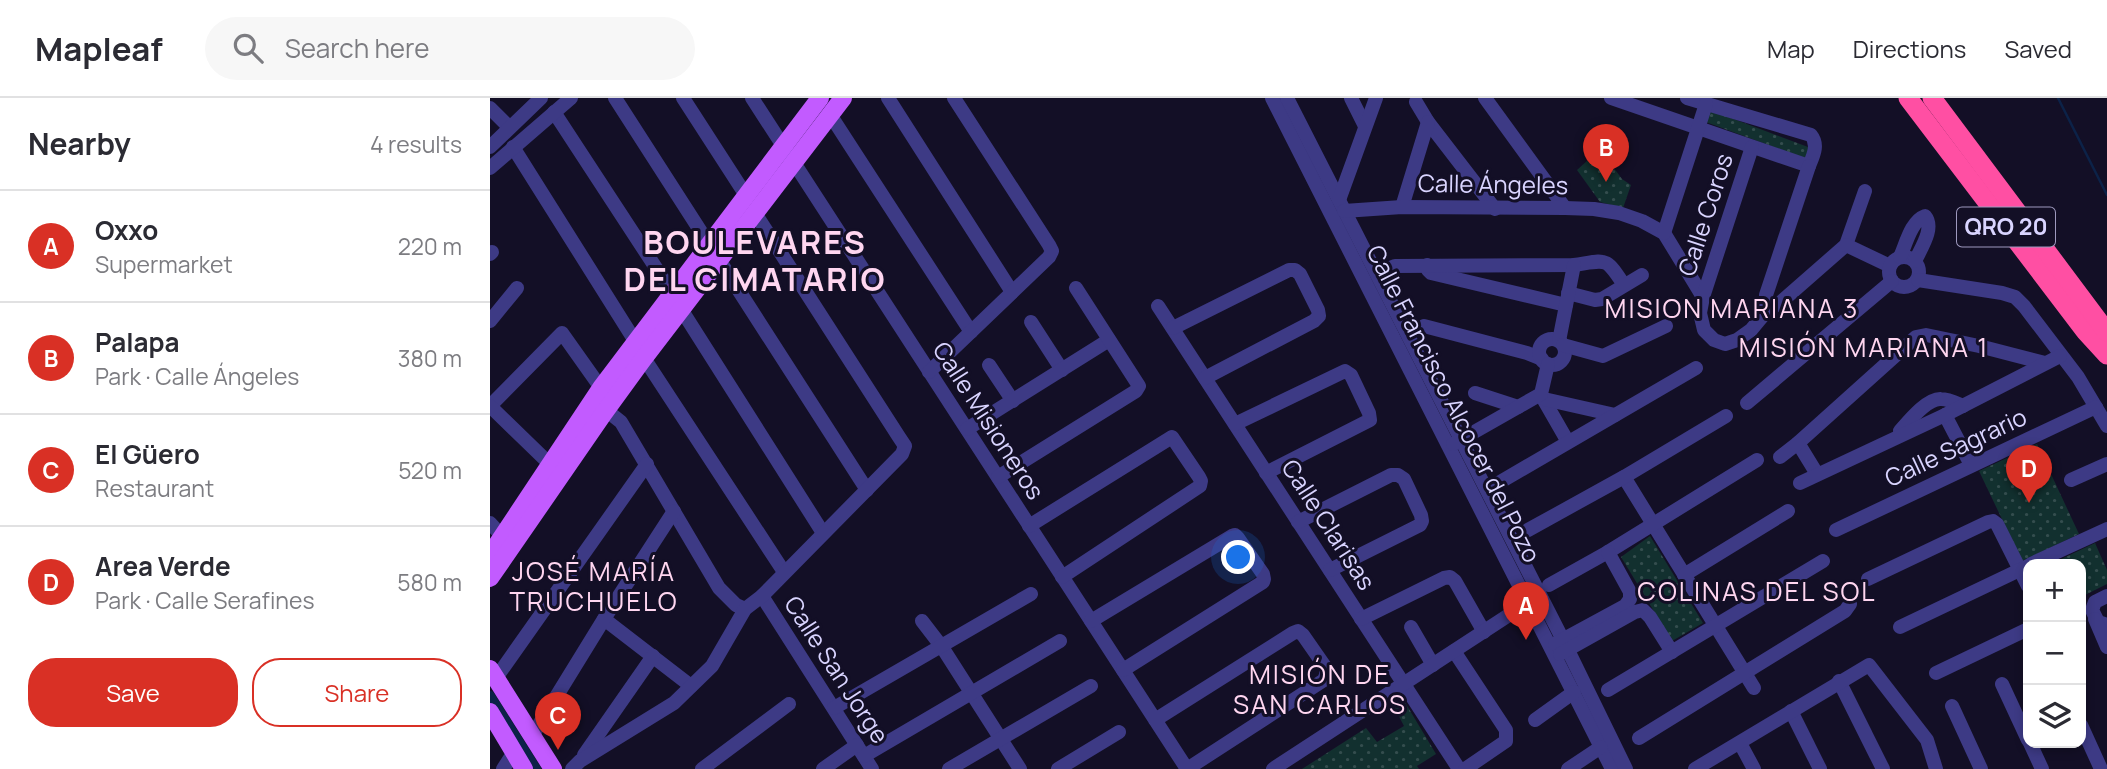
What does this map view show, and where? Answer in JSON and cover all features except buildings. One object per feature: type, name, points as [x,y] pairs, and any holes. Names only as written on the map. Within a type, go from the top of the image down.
[{"type":"highway","name":"QRO 20","points":[[1908,98],[2085,331],[2107,355]]},
{"type":"highway","name":"QRO 20","points":[[1932,98],[2107,332]]},
{"type":"highway","points":[[2085,331],[2107,365]]},
{"type":"main road","points":[[490,555],[604,413],[644,358],[677,302],[789,155],[820,98]]},
{"type":"main road","points":[[789,155],[831,116],[844,98]]},
{"type":"main road","points":[[490,578],[556,470],[601,388],[635,341],[677,302]]},
{"type":"main road","points":[[493,674],[553,769]]},
{"type":"main road","points":[[490,712],[524,769]]},
{"type":"street","points":[[490,147],[541,98]]},
{"type":"street","points":[[490,168],[570,98]]},
{"type":"street","points":[[615,98],[867,490]]},
{"type":"street","points":[[576,765],[674,703],[712,666],[745,609],[762,596],[867,490],[902,454],[905,446],[683,98]]},
{"type":"street","name":"Calle Misioneros","points":[[752,98],[1186,769]]},
{"type":"street","points":[[888,98],[1012,292]]},
{"type":"street","points":[[929,372],[1049,257],[1052,251],[954,98]]},
{"type":"street","name":"Calle Francisco Alcocer del Pozo","points":[[1272,98],[1455,443],[1539,594],[1574,692],[1612,769]]},
{"type":"street","name":"Calle Francisco Alcocer del Pozo","points":[[1287,98],[1342,206],[1455,443]]},
{"type":"street","points":[[1351,98],[1366,126]]},
{"type":"street","points":[[1342,206],[1376,98]]},
{"type":"street","points":[[1485,98],[1565,208]]},
{"type":"street","points":[[1611,98],[1809,166]]},
{"type":"street","points":[[1687,98],[1811,135],[1815,139],[1816,146],[1766,295],[1766,312]]},
{"type":"street","points":[[1416,102],[1494,209]]},
{"type":"street","points":[[1706,104],[1664,233],[1703,297],[1700,313],[1704,330],[1714,340],[1725,344],[1737,340],[1751,330],[1766,312],[1782,302],[1846,245],[1865,191]]},
{"type":"street","points":[[490,108],[509,127]]},
{"type":"street","points":[[554,112],[823,533]]},
{"type":"street","points":[[831,116],[971,332]]},
{"type":"street","points":[[1402,207],[1429,122]]},
{"type":"street","points":[[513,147],[635,341]]},
{"type":"street","name":"Calle Coros","points":[[1703,297],[1752,147]]},
{"type":"street","name":"Calle Ángeles","points":[[1342,206],[1565,208],[1619,212],[1664,233]]},
{"type":"street","points":[[1846,245],[1902,261],[1920,270],[1918,280],[1910,287],[1900,287],[1889,276],[1902,261]]},
{"type":"street","points":[[1388,278],[1392,267],[1574,265],[1602,261],[1611,265],[1624,285]]},
{"type":"street","points":[[1427,265],[1431,273],[1567,299],[1602,299],[1642,275]]},
{"type":"street","points":[[1424,326],[1527,353],[1553,365],[1561,362],[1565,354],[1561,343],[1574,265]]},
{"type":"street","points":[[1173,328],[1289,270],[1300,274],[1318,310],[1314,321],[1205,378]]},
{"type":"street","points":[[1918,280],[2015,297],[2078,377],[2107,426]]},
{"type":"street","points":[[1748,403],[1892,281]]},
{"type":"street","points":[[490,321],[517,288]]},
{"type":"street","points":[[998,477],[1136,391],[1139,386],[1076,288]]},
{"type":"street","name":"Calle Clarisas","points":[[1158,306],[1459,769]]},
{"type":"street","points":[[1031,322],[1062,370]]},
{"type":"street","points":[[1569,442],[1542,397],[1545,362],[1539,351],[1543,343],[1551,339],[1604,356],[1666,326]]},
{"type":"street","points":[[556,470],[490,406],[562,333],[601,388]]},
{"type":"street","points":[[1780,457],[1916,337],[1926,335],[2045,363]]},
{"type":"street","points":[[967,429],[1108,340]]},
{"type":"street","points":[[1800,483],[1964,406],[2060,356]]},
{"type":"street","points":[[644,358],[784,572]]},
{"type":"street","points":[[989,365],[1013,401]]},
{"type":"street","points":[[1495,485],[1696,368]]},
{"type":"street","points":[[1235,424],[1345,371],[1351,376],[1370,420],[1266,472]]},
{"type":"street","points":[[1475,393],[1518,407]]},
{"type":"street","points":[[1455,443],[1518,407],[1542,397],[1615,415]]},
{"type":"street","points":[[1894,438],[1915,415],[1935,400],[1942,399],[1964,406]]},
{"type":"street","name":"Calle Sagrario","points":[[1836,530],[2095,407]]},
{"type":"street","points":[[604,413],[611,414],[621,422],[719,588],[736,605],[745,609]]},
{"type":"street","points":[[1945,415],[1971,465]]},
{"type":"street","points":[[1528,530],[1726,416]]},
{"type":"street","points":[[1029,526],[1172,437],[1199,477],[1200,486],[1062,577]]},
{"type":"street","points":[[1798,443],[1817,474]]},
{"type":"street","points":[[1273,769],[1539,594],[1757,460]]},
{"type":"street","points":[[493,674],[647,464]]},
{"type":"street","points":[[2071,480],[2107,464]]},
{"type":"street","points":[[1298,522],[1391,475],[1404,479],[1421,516],[1420,525],[1330,570]]},
{"type":"street","points":[[1624,477],[1754,688]]},
{"type":"street","points":[[532,736],[674,511]]},
{"type":"street","points":[[1684,575],[1788,511]]},
{"type":"street","points":[[1868,579],[1993,521],[2023,562]]},
{"type":"street","points":[[490,523],[503,537]]},
{"type":"street","points":[[2041,559],[2107,529]]},
{"type":"street","points":[[1091,621],[1235,535],[1263,574],[1263,582],[1123,670]]},
{"type":"street","points":[[1559,648],[1625,606],[1630,599],[1630,592],[1608,552]]},
{"type":"street","points":[[1608,691],[1823,561]]},
{"type":"street","points":[[1900,627],[2023,567]]},
{"type":"street","points":[[1362,619],[1450,577],[1455,581],[1484,632]]},
{"type":"street","points":[[834,708],[1031,594]]},
{"type":"street","name":"Calle San Jorge","points":[[762,596],[864,757]]},
{"type":"street","points":[[2107,596],[2099,599],[2094,614],[2107,647]]},
{"type":"street","points":[[1639,738],[1845,611],[1850,604]]},
{"type":"street","points":[[1559,648],[1643,610],[1672,652]]},
{"type":"street","points":[[604,619],[691,686]]},
{"type":"street","points":[[922,621],[942,647],[1020,769]]},
{"type":"street","points":[[1411,627],[1433,665]]},
{"type":"street","points":[[1155,720],[1298,631],[1326,668],[1324,680],[1186,769]]},
{"type":"street","points":[[1936,673],[2023,631]]},
{"type":"street","points":[[823,769],[864,757],[1060,640]]},
{"type":"street","name":"Calle Francisco Alcocer del Pozo","points":[[1559,648],[1626,769]]},
{"type":"street","points":[[1454,651],[1506,730],[1507,736],[1506,741],[1465,769]]},
{"type":"street","points":[[576,765],[653,656]]},
{"type":"street","points":[[1695,769],[1869,665],[1927,740],[1936,769]]},
{"type":"street","points":[[1839,681],[1883,769]]},
{"type":"street","points":[[2001,684],[2023,729]]},
{"type":"street","points":[[949,769],[1091,686]]},
{"type":"street","points":[[1535,720],[1574,692]]},
{"type":"street","points":[[702,769],[789,704]]},
{"type":"street","points":[[1952,706],[1981,769]]},
{"type":"street","points":[[1791,711],[1820,769]]},
{"type":"street","points":[[1058,769],[1119,732]]},
{"type":"street","points":[[2086,735],[2101,769]]},
{"type":"street","points":[[1740,743],[1754,769]]},
{"type":"street","points":[[1568,769],[1601,747]]},
{"type":"street","points":[[2032,748],[2042,769]]},
{"type":"street","points":[[503,769],[514,752]]},
{"type":"green space","points":[[1707,109],[1816,150],[1812,161],[1703,121]]},
{"type":"green space","points":[[1600,149],[1622,179],[1631,185],[1623,208],[1600,202],[1577,170]]},
{"type":"green space","points":[[2037,444],[2079,534],[2022,561],[1979,471]]},
{"type":"green space","points":[[1650,536],[1703,623],[1672,641],[1621,557]]},
{"type":"green space","points":[[2095,543],[2107,570],[2107,584],[2086,594],[2086,559],[2061,559]]},
{"type":"green space","points":[[1403,699],[1436,754],[1417,766],[1419,769],[1302,769],[1366,728],[1377,742],[1404,726],[1393,705]]},
{"type":"waterway","points":[[2058,98],[2107,195]]},
{"type":"waterway","points":[[490,696],[536,769]]},
{"type":"place","name":"Palapa","points":[[1606,182]]},
{"type":"place","name":"Area Verde","points":[[2029,503]]},
{"type":"place","name":"Oxxo","points":[[1526,640]]},
{"type":"place","name":"El Güero","points":[[558,750]]},
{"type":"district","name":"BOULEVARES DEL CIMATARIO","points":[[755,262]]},
{"type":"district","name":"MISION MARIANA 3","points":[[1732,309]]},
{"type":"district","name":"MISIÓN MARIANA 1","points":[[1864,348]]},
{"type":"district","name":"JOSÉ MARÍA TRUCHUELO","points":[[594,587]]},
{"type":"district","name":"COLINAS DEL SOL","points":[[1757,592]]},
{"type":"district","name":"MISIÓN DE SAN CARLOS","points":[[1320,690]]}]
